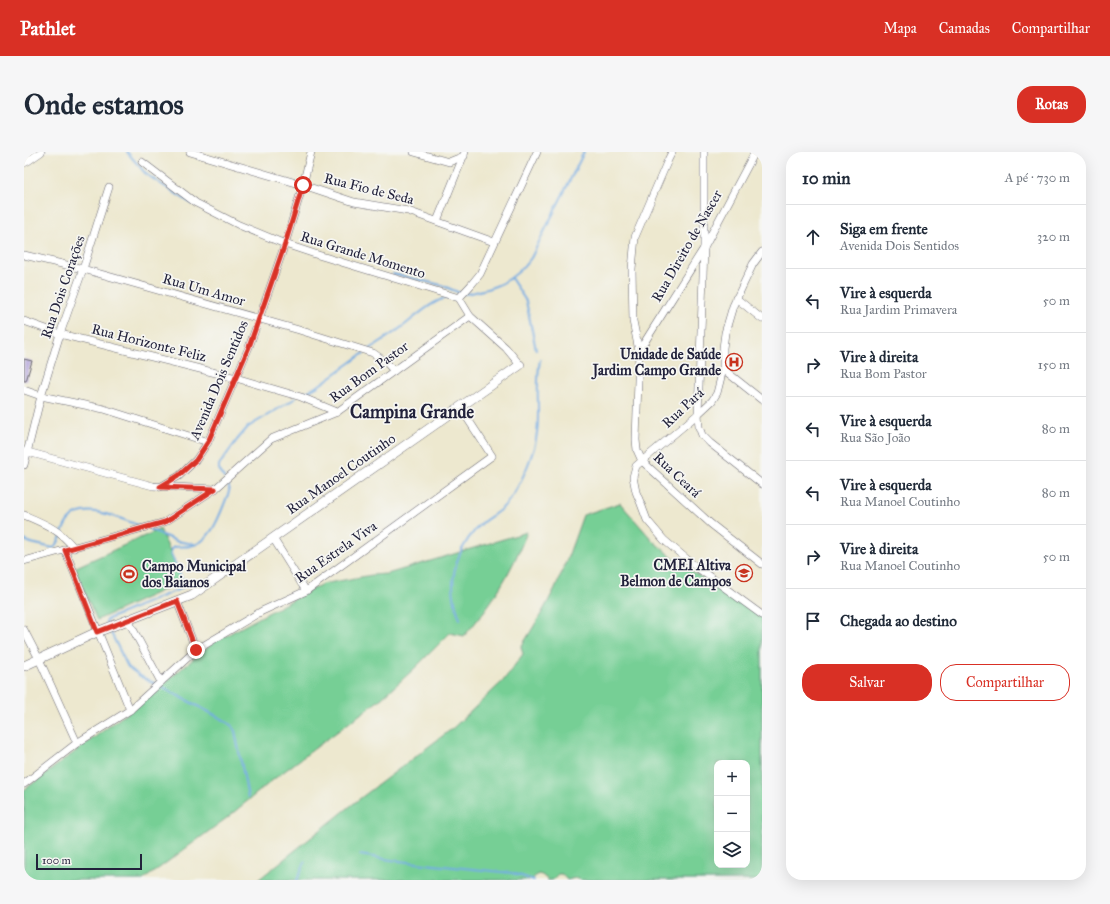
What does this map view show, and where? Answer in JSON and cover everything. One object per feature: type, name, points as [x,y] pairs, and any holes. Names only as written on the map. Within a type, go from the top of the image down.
[{"type":"street","points":[[24,163],[41,152]]},
{"type":"street","name":"Rua Fio de Seda","points":[[190,152],[303,185],[354,202],[408,211],[437,220],[494,242]]},
{"type":"street","name":"Avenida Dois Sentidos","points":[[160,487],[178,476],[196,460],[208,442],[249,347],[259,319],[285,244],[303,185],[311,152]]},
{"type":"street","points":[[414,152],[449,162],[464,154]]},
{"type":"street","points":[[520,365],[506,348],[470,316],[460,298],[480,274],[537,152]]},
{"type":"street","name":"Rua Ceará","points":[[672,152],[635,237],[632,269],[633,321],[639,351],[636,440],[639,455],[642,461],[711,524],[762,564]]},
{"type":"street","points":[[704,152],[704,248],[698,414],[699,427],[702,435],[710,443],[762,484]]},
{"type":"street","name":"Rua Direito de Nascer","points":[[639,351],[704,248],[755,152]]},
{"type":"street","points":[[437,220],[464,154]]},
{"type":"street","name":"Rua Grande Momento","points":[[142,162],[196,203],[239,225],[285,244],[318,255],[460,298]]},
{"type":"street","name":"Rua Dois Corações","points":[[24,465],[41,396],[109,187]]},
{"type":"street","name":"Rua Pará","points":[[642,461],[698,414],[712,401],[717,393],[723,369],[725,333],[733,306],[753,264],[762,252]]},
{"type":"street","name":"Rua Um Amor","points":[[24,255],[83,269],[373,352],[386,362],[394,371]]},
{"type":"street","points":[[736,298],[762,319]]},
{"type":"street","name":"Rua Bom Pastor","points":[[24,561],[165,522],[215,489],[271,439],[337,412],[443,334],[470,316]]},
{"type":"street","name":"Rua Horizonte Feliz","points":[[24,321],[60,334],[236,378],[301,397],[337,412]]},
{"type":"street","name":"Rua Manoel Coutinho","points":[[24,666],[97,632],[192,595],[520,365]]},
{"type":"street","points":[[723,369],[762,400]]},
{"type":"street","points":[[24,390],[41,396],[104,409],[208,442]]},
{"type":"street","name":"Rua Estrela Viva","points":[[24,784],[77,743],[130,710],[196,650],[262,612],[306,591],[492,456],[460,407]]},
{"type":"street","points":[[26,452],[153,486],[215,489]]},
{"type":"street","points":[[642,461],[636,466],[633,477],[636,492],[646,520],[664,540],[695,566],[762,615]]},
{"type":"street","points":[[24,515],[57,531],[66,538],[74,548]]},
{"type":"street","points":[[273,538],[306,591]]},
{"type":"street","points":[[65,550],[97,632],[130,710]]},
{"type":"street","points":[[177,601],[196,650]]},
{"type":"street","points":[[128,620],[161,682]]},
{"type":"street","points":[[24,630],[39,659],[77,743]]},
{"type":"green space","points":[[620,503],[653,541],[681,565],[762,616],[762,880],[582,880],[575,878],[567,880],[562,874],[558,874],[552,880],[548,880],[542,875],[538,874],[531,880],[258,880],[358,800],[453,728],[503,681],[523,654],[521,647],[555,588],[583,515]]},
{"type":"green space","name":"Campo Municipal dos Baianos","points":[[160,529],[183,581],[97,620],[74,568]]},
{"type":"green space","points":[[527,532],[508,574],[484,612],[464,636],[450,633],[382,698],[274,779],[228,817],[143,880],[24,880],[24,790],[135,707],[214,642],[322,584],[372,575],[387,574]]},
{"type":"building","points":[[24,359],[32,361],[26,381],[24,381]]},
{"type":"waterway","points":[[127,152],[146,174],[192,204]]},
{"type":"waterway","points":[[465,294],[485,290],[510,279],[531,258],[584,152]]},
{"type":"waterway","points":[[393,274],[441,285],[460,293]]},
{"type":"waterway","points":[[511,278],[526,301],[536,350]]},
{"type":"waterway","points":[[369,349],[397,331],[431,305],[449,297]]},
{"type":"waterway","points":[[301,395],[318,386],[364,353]]},
{"type":"waterway","points":[[460,619],[453,591],[453,580],[458,558],[468,539],[475,530],[507,503],[522,478],[533,451],[536,440],[538,417],[538,371],[540,360]]},
{"type":"waterway","points":[[224,478],[219,469],[219,465],[248,427],[296,398]]},
{"type":"waterway","points":[[108,625],[106,621],[108,619],[182,588],[184,584],[171,554],[171,549],[174,547],[198,544],[205,539],[215,525],[229,492],[227,481]]},
{"type":"waterway","points":[[62,533],[69,520],[77,514],[85,512],[115,516],[141,526]]},
{"type":"waterway","points":[[149,529],[176,541],[194,544]]},
{"type":"waterway","points":[[24,540],[53,548],[56,546],[61,537]]},
{"type":"waterway","points":[[110,631],[128,667],[140,676],[156,684]]},
{"type":"waterway","points":[[160,686],[224,720],[232,726],[235,731],[248,797]]},
{"type":"waterway","points":[[360,855],[391,860],[512,873],[534,880]]},
{"type":"waterway","points":[[297,880],[305,862]]},
{"type":"place","name":"Unidade de Saúde Jardim Campo Grande","points":[[734,362]]},
{"type":"place","name":"CMEI Altiva Belmon de Campos","points":[[744,573]]},
{"type":"place","name":"Campo Municipal dos Baianos","points":[[129,574]]},
{"type":"district","name":"Campina Grande","points":[[412,412]]},
{"type":"route","points":[[196,650],[177,601],[97,632],[65,550],[165,522],[215,489],[160,487],[178,476],[196,460],[208,442],[249,347],[285,244],[303,185]]}]
